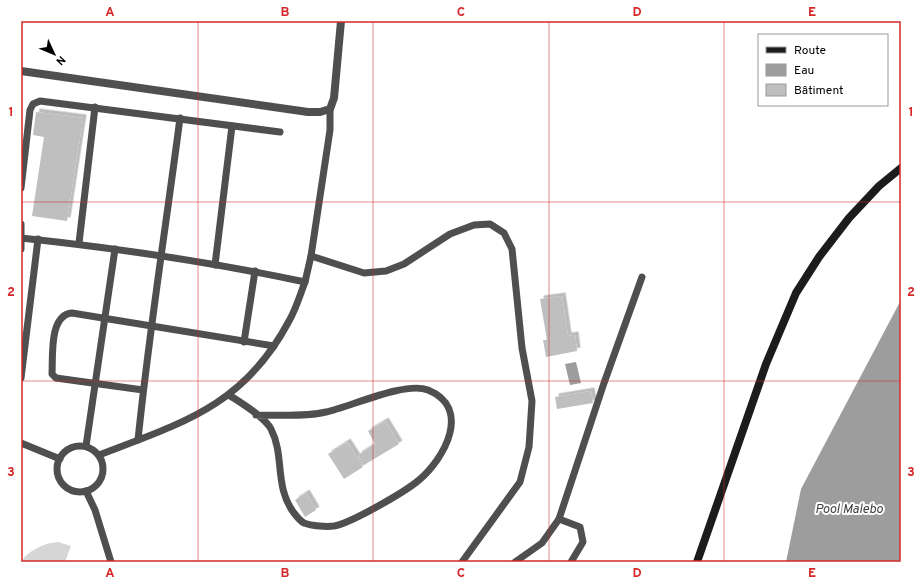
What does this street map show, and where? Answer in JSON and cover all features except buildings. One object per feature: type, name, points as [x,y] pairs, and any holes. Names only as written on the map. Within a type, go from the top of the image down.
[{"type":"main road","points":[[697,562],[766,364],[796,294],[819,256],[849,218],[880,186],[901,168]]},
{"type":"street","points":[[21,71],[308,112],[320,112],[330,109],[334,98],[341,21]]},
{"type":"lane","points":[[21,188],[28,118],[30,110],[34,104],[40,101],[280,132]]},
{"type":"lane","points":[[79,243],[95,107]]},
{"type":"lane","points":[[99,455],[193,418],[229,395],[251,375],[274,346],[290,320],[305,282],[311,256],[330,130],[330,109]]},
{"type":"lane","points":[[138,440],[151,326],[162,256],[180,118]]},
{"type":"lane","points":[[215,265],[232,126]]},
{"type":"lane","points":[[21,224],[21,249]]},
{"type":"lane","points":[[311,256],[364,273],[386,271],[404,264],[450,234],[474,225],[490,224],[504,233],[512,249],[522,348],[532,401],[529,447],[520,482],[462,562]]},
{"type":"lane","points":[[22,238],[79,243],[255,271],[305,282]]},
{"type":"lane","points":[[21,378],[38,239]]},
{"type":"lane","points":[[86,446],[115,249]]},
{"type":"lane","points":[[244,342],[255,271]]},
{"type":"lane","points":[[514,562],[542,543],[559,519],[604,383],[642,277]]},
{"type":"lane","points":[[143,390],[56,378],[52,374],[55,328],[59,319],[65,314],[274,346]]},
{"type":"lane","points":[[229,395],[271,428],[276,443],[282,490],[288,505],[303,522],[312,525],[334,526],[358,517],[418,480],[433,465],[449,439],[452,416],[442,398],[426,389],[406,388],[325,412],[256,415]]},
{"type":"lane","points":[[21,444],[60,459]]},
{"type":"lane","points":[[86,446],[99,455],[103,469],[102,476],[93,488],[86,491],[78,491],[65,486],[58,473],[60,459],[70,448],[86,446]]},
{"type":"lane","points":[[86,491],[95,510],[111,562]]},
{"type":"lane","points":[[559,519],[580,526],[583,542],[571,562]]},
{"type":"shaded area","points":[[58,542],[71,546],[65,562],[21,562],[28,554],[37,548]]},
{"type":"water","name":"Pool Malebo","points":[[901,300],[901,562],[786,562],[801,489]]},
{"type":"water","points":[[576,362],[581,383],[570,385],[565,364]]}]
